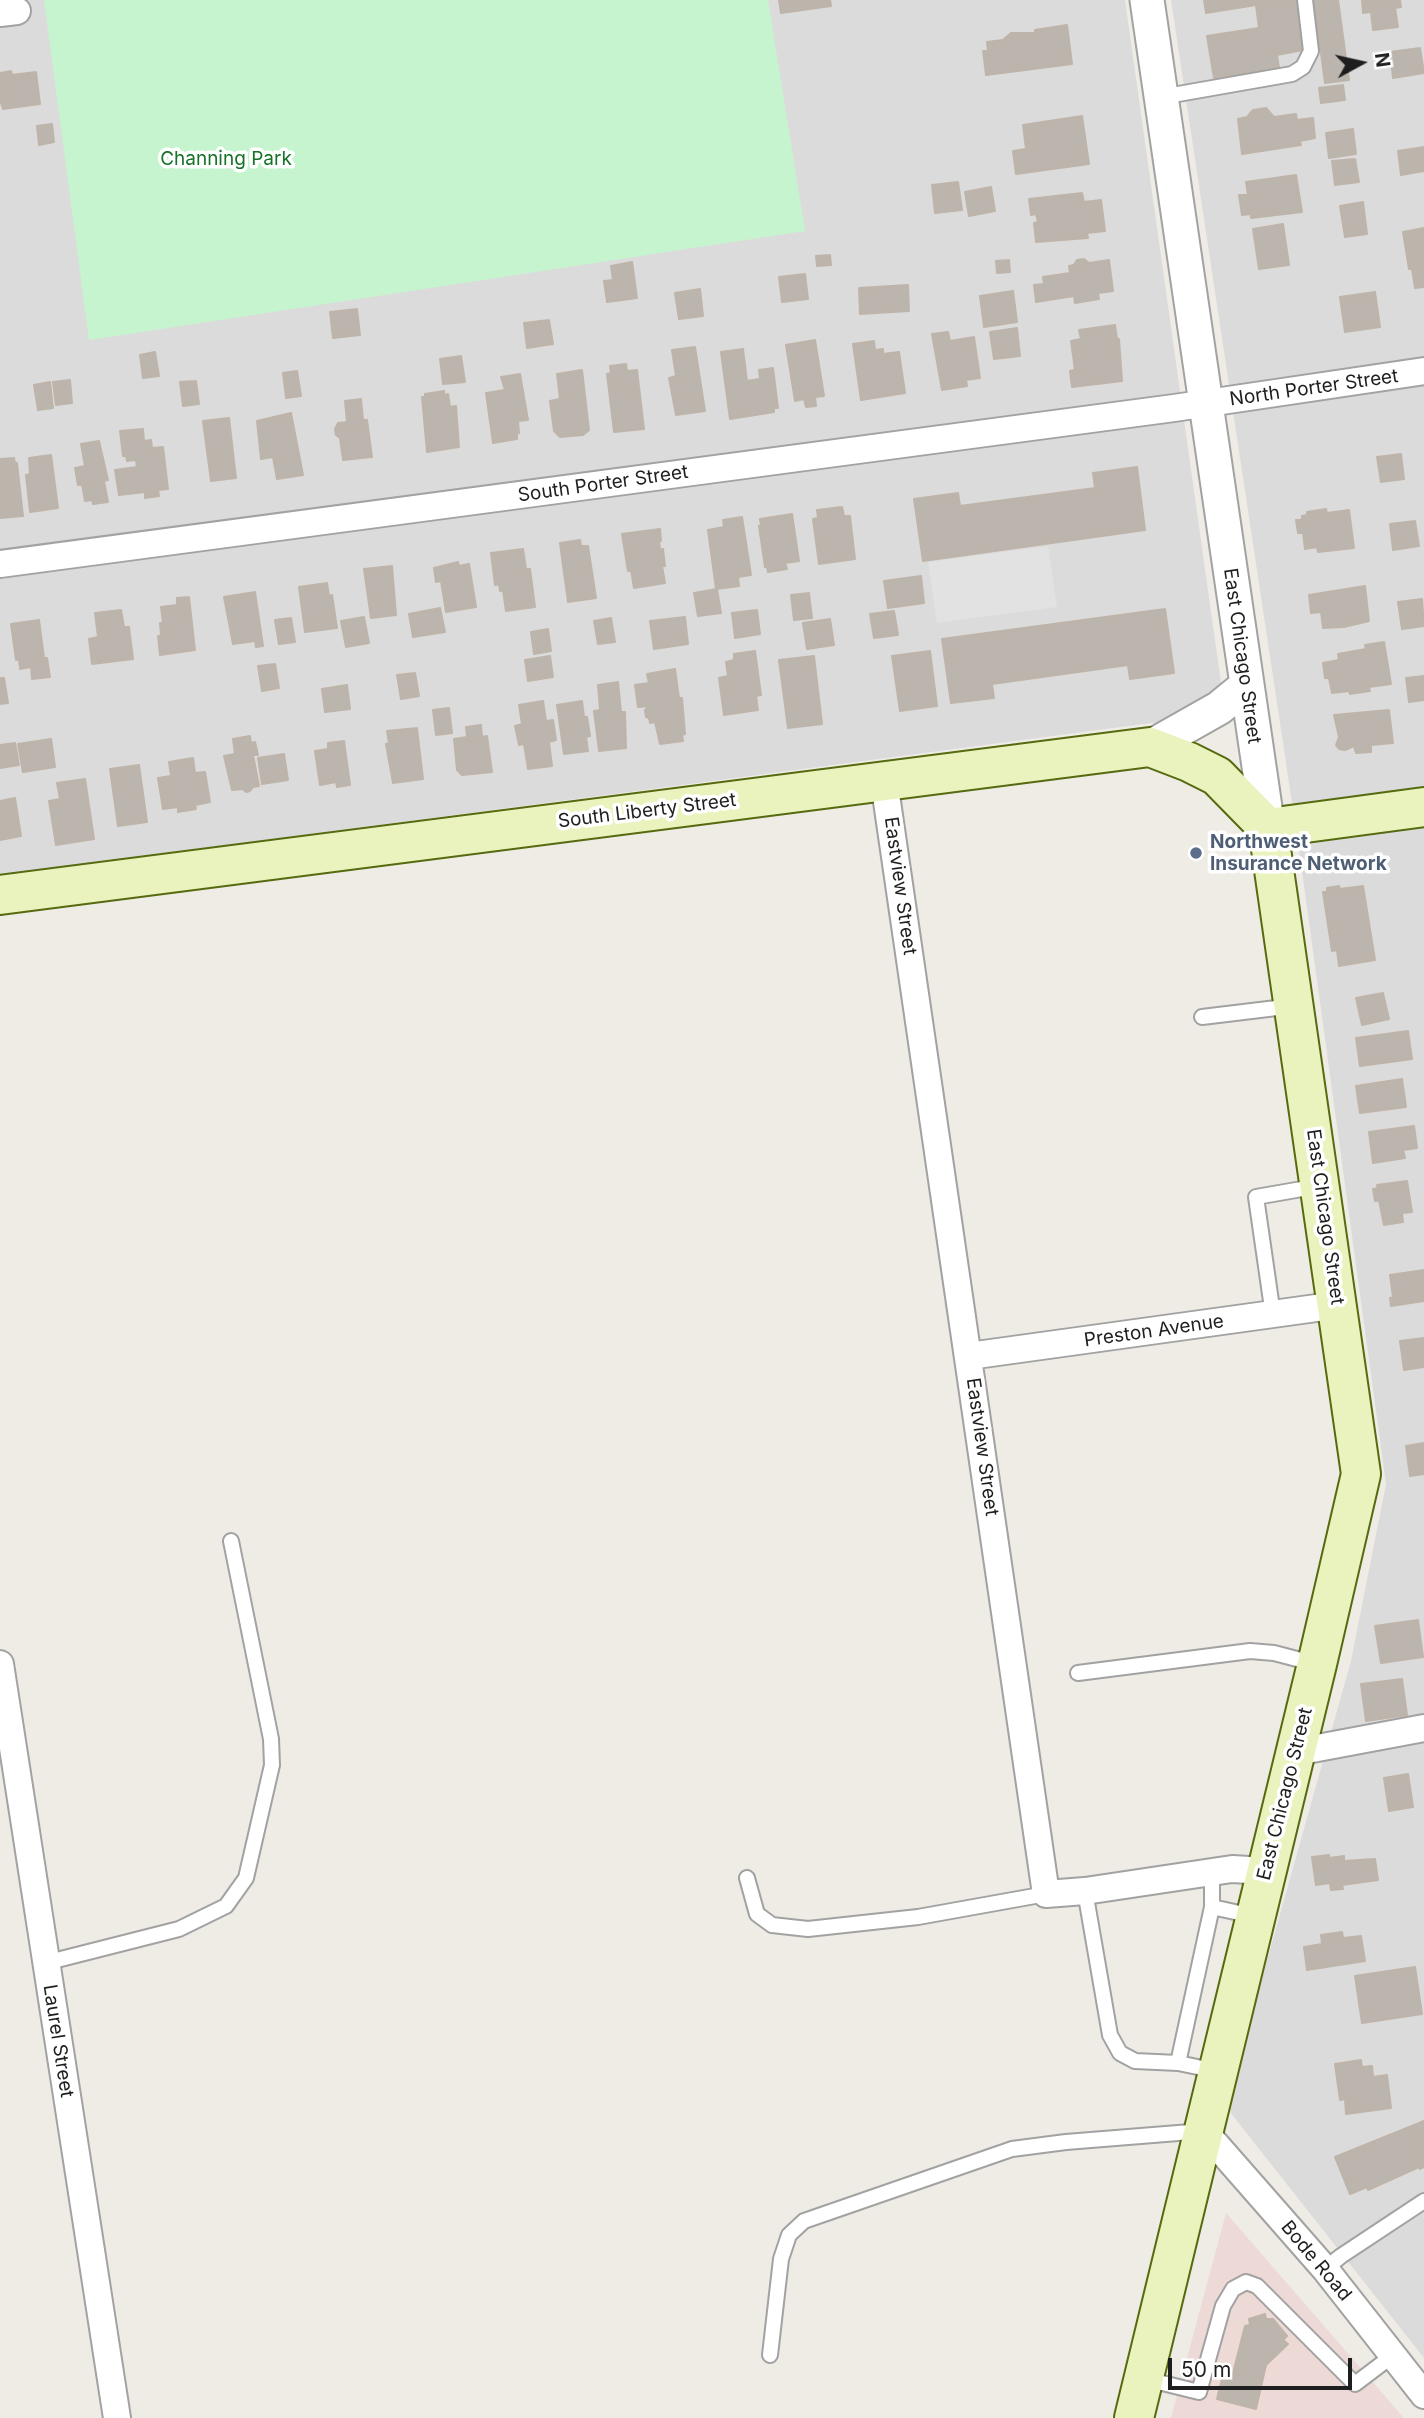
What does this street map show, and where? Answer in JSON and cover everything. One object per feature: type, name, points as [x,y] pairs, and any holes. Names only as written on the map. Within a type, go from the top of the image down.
[{"type":"main road","name":"South Liberty Street","points":[[0,895],[1150,747],[1217,776],[1268,828]]},
{"type":"main road","points":[[1268,828],[1424,807]]},
{"type":"main road","name":"East Chicago Street","points":[[1134,2418],[1361,1474],[1268,828]]},
{"type":"street","name":"East Chicago Street","points":[[1146,0],[1268,828]]},
{"type":"street","name":"North Porter Street","points":[[1205,403],[1424,371]]},
{"type":"street","name":"South Porter Street","points":[[0,564],[1205,403]]},
{"type":"street","points":[[1150,747],[1219,708],[1246,687]]},
{"type":"street","name":"Eastview Street","points":[[884,781],[1046,1895]]},
{"type":"street","name":"Preston Avenue","points":[[969,1356],[1338,1305]]},
{"type":"street","name":"Laurel Street","points":[[0,1664],[117,2418]]},
{"type":"street","points":[[1296,1752],[1424,1728]]},
{"type":"street","points":[[1046,1895],[1212,1871],[1266,1871]]},
{"type":"street","name":"Bode Road","points":[[1204,2131],[1325,2269],[1424,2395]]},
{"type":"lane","points":[[1161,97],[1292,74],[1303,67],[1311,51],[1304,0]]},
{"type":"lane","points":[[1202,1017],[1294,1006]]},
{"type":"lane","points":[[1273,1315],[1256,1197],[1320,1185]]},
{"type":"lane","points":[[45,1963],[179,1929],[226,1906],[246,1878],[272,1765],[271,1739],[231,1541]]},
{"type":"lane","points":[[1078,1673],[1250,1651],[1274,1653],[1317,1664]]},
{"type":"lane","points":[[1178,2063],[1212,1907],[1212,1871]]},
{"type":"lane","points":[[747,1878],[757,1914],[772,1925],[808,1929],[918,1917],[1046,1895]]},
{"type":"lane","points":[[1085,1891],[1110,2035],[1120,2053],[1135,2062],[1178,2063],[1217,2071]]},
{"type":"lane","points":[[1212,1907],[1255,1917]]},
{"type":"lane","points":[[770,2355],[781,2259],[789,2235],[804,2221],[1012,2149],[1204,2131]]},
{"type":"lane","points":[[1325,2269],[1424,2202]]},
{"type":"lane","points":[[1144,2378],[1199,2392],[1223,2306],[1233,2289],[1246,2282],[1257,2286],[1355,2384],[1392,2356]]},
{"type":"shaded area","points":[[0,0],[1125,0],[1222,690],[1159,722],[0,875]]},
{"type":"shaded area","points":[[1171,0],[1424,0],[1424,2358],[1226,2107],[1351,1661],[1386,1484],[1299,849]]},
{"type":"shaded area","points":[[1048,546],[1057,607],[937,623],[928,562]]},
{"type":"shaded area","points":[[1226,2213],[1404,2418],[1171,2418]]},
{"type":"green space","name":"Channing Park","points":[[44,0],[768,0],[805,231],[89,340]]},
{"type":"building","points":[[779,0],[830,0],[831,6],[781,13]]},
{"type":"building","points":[[1204,0],[1296,0],[1303,50],[1277,55],[1279,68],[1214,78],[1207,36],[1259,28],[1256,5],[1206,13]]},
{"type":"building","points":[[1314,0],[1338,0],[1349,80],[1325,83]]},
{"type":"building","points":[[1362,0],[1400,0],[1401,7],[1395,8],[1398,27],[1373,30],[1371,12],[1363,13]]},
{"type":"building","points":[[1067,25],[1072,64],[986,75],[983,51],[988,51],[987,42],[1003,40],[1011,33],[1035,33],[1035,30]]},
{"type":"building","points":[[1420,48],[1424,73],[1393,78],[1390,52]]},
{"type":"building","points":[[11,71],[12,75],[36,72],[40,104],[3,109],[0,100],[0,73]]},
{"type":"building","points":[[1343,85],[1345,100],[1321,103],[1319,88]]},
{"type":"building","points":[[1266,108],[1274,117],[1296,114],[1297,120],[1313,118],[1315,138],[1300,141],[1301,145],[1242,154],[1238,119],[1247,117],[1253,110]]},
{"type":"building","points":[[1082,116],[1089,164],[1016,174],[1013,151],[1026,149],[1023,125]]},
{"type":"building","points":[[52,124],[54,142],[39,145],[37,126]]},
{"type":"building","points":[[1353,129],[1356,154],[1329,158],[1326,133]]},
{"type":"building","points":[[1424,147],[1424,171],[1401,175],[1398,151]]},
{"type":"building","points":[[1355,159],[1359,182],[1335,185],[1332,161]]},
{"type":"building","points":[[1296,175],[1302,212],[1251,218],[1251,214],[1242,215],[1239,195],[1248,195],[1246,182]]},
{"type":"building","points":[[958,182],[962,210],[935,213],[932,185]]},
{"type":"building","points":[[991,187],[995,211],[969,216],[965,192]]},
{"type":"building","points":[[1082,193],[1084,202],[1101,200],[1105,231],[1087,233],[1088,238],[1036,242],[1034,223],[1038,222],[1036,214],[1031,215],[1029,199]]},
{"type":"building","points":[[1363,202],[1367,234],[1345,237],[1340,206]]},
{"type":"building","points":[[1283,224],[1289,265],[1259,269],[1253,229]]},
{"type":"building","points":[[1424,228],[1424,287],[1415,288],[1403,232]]},
{"type":"building","points":[[830,255],[831,265],[817,266],[816,256]]},
{"type":"building","points":[[1084,259],[1089,263],[1109,260],[1113,291],[1098,293],[1099,299],[1075,303],[1074,296],[1036,302],[1034,285],[1044,284],[1043,277],[1070,273],[1069,266]]},
{"type":"building","points":[[1009,260],[1010,272],[997,273],[996,261]]},
{"type":"building","points":[[632,262],[637,298],[607,302],[604,281],[613,280],[611,266]]},
{"type":"building","points":[[805,274],[808,299],[782,302],[779,277]]},
{"type":"building","points":[[908,285],[909,311],[860,314],[859,288]]},
{"type":"building","points":[[700,289],[703,316],[679,319],[675,293]]},
{"type":"building","points":[[1013,291],[1017,322],[984,327],[980,296]]},
{"type":"building","points":[[1375,292],[1380,327],[1345,332],[1340,297]]},
{"type":"building","points":[[357,309],[360,335],[333,338],[330,312]]},
{"type":"building","points":[[549,320],[553,344],[527,348],[524,323]]},
{"type":"building","points":[[1115,325],[1119,339],[1122,381],[1072,387],[1070,371],[1075,370],[1071,341],[1081,339],[1079,330]]},
{"type":"building","points":[[1017,328],[1020,356],[994,359],[990,332]]},
{"type":"building","points":[[948,332],[950,341],[974,337],[980,378],[966,380],[967,386],[942,390],[932,334]]},
{"type":"building","points":[[815,340],[824,396],[815,397],[816,406],[806,407],[804,399],[795,401],[786,345]]},
{"type":"building","points":[[874,341],[875,350],[883,349],[883,354],[899,352],[905,393],[861,400],[853,344]]},
{"type":"building","points":[[695,347],[705,411],[676,415],[669,378],[676,376],[672,350]]},
{"type":"building","points":[[743,349],[747,381],[760,379],[759,370],[773,368],[778,408],[774,408],[774,412],[730,419],[721,352]]},
{"type":"building","points":[[155,352],[159,376],[143,378],[140,355]]},
{"type":"building","points":[[461,356],[465,382],[443,384],[440,359]]},
{"type":"building","points":[[626,364],[627,371],[637,370],[644,429],[614,432],[607,374],[611,373],[610,366]]},
{"type":"building","points":[[582,370],[589,430],[583,435],[560,437],[554,431],[550,401],[560,399],[557,374]]},
{"type":"building","points":[[297,371],[301,396],[286,398],[283,373]]},
{"type":"building","points":[[520,374],[528,420],[518,421],[517,439],[493,443],[486,393],[505,390],[501,377]]},
{"type":"building","points":[[70,380],[72,403],[56,405],[53,382]]},
{"type":"building","points":[[196,381],[199,404],[183,406],[180,382]]},
{"type":"building","points":[[50,382],[53,408],[38,410],[34,385]]},
{"type":"building","points":[[444,391],[444,395],[448,394],[450,407],[456,406],[459,447],[427,452],[422,397],[425,397],[425,394]]},
{"type":"building","points":[[361,399],[372,457],[343,460],[340,438],[335,429],[338,423],[347,422],[345,401]]},
{"type":"building","points":[[291,413],[303,475],[277,479],[273,457],[261,459],[257,421]]},
{"type":"building","points":[[229,418],[236,478],[211,481],[203,421]]},
{"type":"building","points":[[143,429],[144,441],[151,440],[152,448],[163,447],[168,489],[158,490],[159,496],[145,498],[145,492],[119,495],[115,470],[137,467],[136,460],[127,461],[126,456],[123,456],[120,431]]},
{"type":"building","points":[[99,441],[108,480],[104,481],[108,502],[93,504],[92,500],[85,501],[75,468],[85,466],[81,444]]},
{"type":"building","points":[[1401,454],[1404,479],[1381,482],[1377,457]]},
{"type":"building","points":[[51,455],[58,508],[30,512],[26,475],[30,474],[29,458]]},
{"type":"building","points":[[14,458],[15,464],[17,463],[23,516],[0,518],[0,459]]},
{"type":"building","points":[[1137,467],[1145,530],[923,561],[914,499],[958,493],[960,506],[1095,488],[1093,473]]},
{"type":"building","points":[[842,507],[844,516],[850,516],[855,559],[819,564],[813,519],[818,518],[817,510]]},
{"type":"building","points":[[1326,509],[1327,513],[1349,510],[1354,548],[1318,552],[1317,547],[1305,549],[1303,533],[1298,533],[1296,520],[1302,520],[1302,516],[1307,515],[1307,512]]},
{"type":"building","points":[[792,514],[799,561],[785,563],[787,569],[768,572],[767,566],[765,567],[760,519]]},
{"type":"building","points":[[742,517],[751,575],[738,577],[739,586],[716,589],[708,530],[724,527],[723,520]]},
{"type":"building","points":[[1415,521],[1419,546],[1393,550],[1390,524]]},
{"type":"building","points":[[660,529],[659,541],[660,550],[663,549],[665,583],[634,588],[631,570],[628,571],[622,534]]},
{"type":"building","points":[[580,540],[581,546],[588,546],[596,598],[568,602],[560,543]]},
{"type":"building","points":[[523,549],[526,569],[530,569],[535,607],[506,611],[503,590],[500,591],[499,584],[495,585],[491,553]]},
{"type":"building","points":[[458,562],[459,566],[469,564],[476,607],[446,612],[441,581],[436,582],[434,568]]},
{"type":"building","points":[[392,566],[396,615],[371,618],[364,569]]},
{"type":"building","points":[[921,576],[924,603],[888,608],[884,581]]},
{"type":"building","points":[[327,583],[329,596],[332,595],[337,628],[305,632],[299,587]]},
{"type":"building","points":[[1365,586],[1369,621],[1344,627],[1323,628],[1321,612],[1311,613],[1309,595]]},
{"type":"building","points":[[717,589],[721,613],[698,616],[694,593]]},
{"type":"building","points":[[255,592],[263,646],[256,647],[255,641],[233,644],[224,597]]},
{"type":"building","points":[[809,593],[812,618],[794,620],[791,595]]},
{"type":"building","points":[[189,597],[195,650],[160,655],[158,636],[161,636],[160,623],[163,623],[161,607],[177,605],[177,598]]},
{"type":"building","points":[[1422,599],[1424,626],[1402,629],[1398,602]]},
{"type":"building","points":[[440,608],[445,632],[413,637],[409,614]]},
{"type":"building","points":[[1165,609],[1174,673],[1130,679],[1128,665],[992,684],[994,698],[951,703],[942,639]]},
{"type":"building","points":[[121,610],[124,627],[129,627],[133,659],[92,664],[89,639],[98,637],[95,613]]},
{"type":"building","points":[[757,610],[760,634],[735,638],[732,613]]},
{"type":"building","points":[[894,611],[898,635],[874,638],[870,614]]},
{"type":"building","points":[[364,617],[369,643],[346,647],[341,621]]},
{"type":"building","points":[[685,617],[688,644],[654,649],[650,621]]},
{"type":"building","points":[[291,618],[295,642],[279,644],[275,620]]},
{"type":"building","points":[[611,618],[615,642],[598,644],[594,621]]},
{"type":"building","points":[[830,619],[834,645],[807,649],[803,623]]},
{"type":"building","points":[[39,620],[44,658],[47,658],[50,677],[32,679],[31,667],[20,669],[19,659],[16,660],[11,624]]},
{"type":"building","points":[[548,629],[551,651],[534,654],[531,632]]},
{"type":"building","points":[[1384,642],[1391,684],[1369,687],[1370,691],[1332,693],[1329,678],[1325,678],[1323,663],[1339,660],[1338,654],[1366,649],[1365,645]]},
{"type":"building","points":[[755,651],[761,695],[756,696],[758,710],[724,715],[719,678],[728,676],[726,662],[734,660],[734,654]]},
{"type":"building","points":[[930,651],[937,706],[900,711],[892,656]]},
{"type":"building","points":[[550,656],[553,677],[528,681],[525,660]]},
{"type":"building","points":[[814,656],[822,724],[788,728],[779,660]]},
{"type":"building","points":[[275,664],[279,688],[262,691],[258,666]]},
{"type":"building","points":[[675,669],[679,698],[682,698],[685,734],[682,735],[683,741],[660,744],[655,722],[650,723],[646,717],[645,710],[648,706],[638,707],[635,685],[649,683],[647,674]]},
{"type":"building","points":[[415,673],[419,696],[401,699],[397,675]]},
{"type":"building","points":[[1424,676],[1424,700],[1409,702],[1406,678]]},
{"type":"building","points":[[0,678],[4,678],[8,703],[0,704]]},
{"type":"building","points":[[618,682],[621,712],[625,712],[626,748],[599,751],[594,711],[600,710],[598,685]]},
{"type":"building","points":[[347,685],[350,709],[325,712],[322,689]]},
{"type":"building","points":[[543,701],[546,721],[553,720],[556,740],[549,742],[552,766],[528,769],[524,744],[519,745],[515,726],[522,724],[519,705]]},
{"type":"building","points":[[582,701],[590,736],[586,737],[588,751],[564,754],[557,705]]},
{"type":"building","points":[[449,708],[452,733],[436,735],[433,710]]},
{"type":"building","points":[[1389,710],[1393,743],[1371,745],[1371,752],[1356,753],[1354,746],[1345,750],[1336,745],[1339,737],[1334,715]]},
{"type":"building","points":[[481,725],[482,737],[487,736],[492,772],[462,775],[457,770],[454,739],[467,737],[466,727]]},
{"type":"building","points":[[417,728],[423,779],[393,783],[386,744],[389,743],[387,731]]},
{"type":"building","points":[[250,736],[251,743],[255,742],[258,755],[253,755],[259,786],[246,792],[243,789],[232,790],[224,756],[235,754],[233,739]]},
{"type":"building","points":[[51,739],[55,767],[23,772],[18,744]]},
{"type":"building","points":[[344,741],[350,785],[337,787],[336,782],[320,785],[315,751],[328,749],[328,743]]},
{"type":"building","points":[[15,743],[19,765],[0,768],[0,745]]},
{"type":"building","points":[[284,754],[288,780],[262,784],[258,758]]},
{"type":"building","points":[[193,758],[195,773],[205,772],[210,802],[195,805],[196,809],[178,812],[178,807],[163,809],[158,778],[171,776],[169,762]]},
{"type":"building","points":[[139,765],[147,822],[118,826],[110,769]]},
{"type":"building","points":[[85,779],[94,839],[56,845],[49,801],[60,799],[57,783]]},
{"type":"building","points":[[15,798],[21,836],[0,840],[0,801]]},
{"type":"building","points":[[1339,886],[1340,889],[1363,886],[1375,960],[1339,966],[1337,950],[1332,951],[1323,892],[1327,892],[1327,888]]},
{"type":"building","points":[[1383,993],[1389,1019],[1362,1025],[1356,998]]},
{"type":"building","points":[[1408,1031],[1412,1059],[1360,1066],[1356,1038]]},
{"type":"building","points":[[1402,1079],[1406,1107],[1360,1113],[1356,1086]]},
{"type":"building","points":[[1414,1126],[1417,1148],[1403,1150],[1405,1158],[1373,1163],[1369,1132]]},
{"type":"building","points":[[1407,1181],[1412,1212],[1402,1213],[1403,1222],[1384,1225],[1379,1200],[1375,1201],[1373,1189],[1378,1188],[1377,1185]]},
{"type":"building","points":[[1424,1270],[1424,1301],[1391,1306],[1390,1298],[1393,1297],[1390,1275]]},
{"type":"building","points":[[1424,1338],[1424,1367],[1404,1370],[1400,1341]]},
{"type":"building","points":[[1424,1443],[1424,1474],[1410,1476],[1406,1446]]},
{"type":"building","points":[[1418,1620],[1423,1657],[1381,1663],[1375,1626]]},
{"type":"building","points":[[1402,1679],[1407,1715],[1366,1721],[1361,1684]]},
{"type":"building","points":[[1408,1774],[1413,1807],[1389,1811],[1384,1778]]},
{"type":"building","points":[[1329,1855],[1329,1858],[1344,1856],[1344,1861],[1375,1859],[1378,1880],[1342,1885],[1343,1889],[1331,1890],[1330,1883],[1316,1885],[1312,1857]]},
{"type":"building","points":[[1342,1932],[1343,1938],[1361,1936],[1365,1961],[1307,1970],[1304,1947],[1322,1944],[1321,1935]]},
{"type":"building","points":[[1415,1967],[1422,2014],[1362,2023],[1355,1976]]},
{"type":"building","points":[[1361,2060],[1362,2067],[1372,2066],[1373,2077],[1387,2075],[1391,2108],[1346,2114],[1345,2099],[1340,2100],[1335,2064]]},
{"type":"building","points":[[1424,2121],[1424,2167],[1368,2190],[1367,2187],[1350,2194],[1335,2157]]},
{"type":"building","points":[[1265,2314],[1266,2319],[1273,2319],[1287,2336],[1283,2340],[1288,2344],[1266,2365],[1256,2409],[1217,2399],[1223,2375],[1232,2377],[1245,2326],[1250,2325],[1249,2319]]},
{"type":"place","name":"Northwest Insurance Network","points":[[1196,853]]}]
